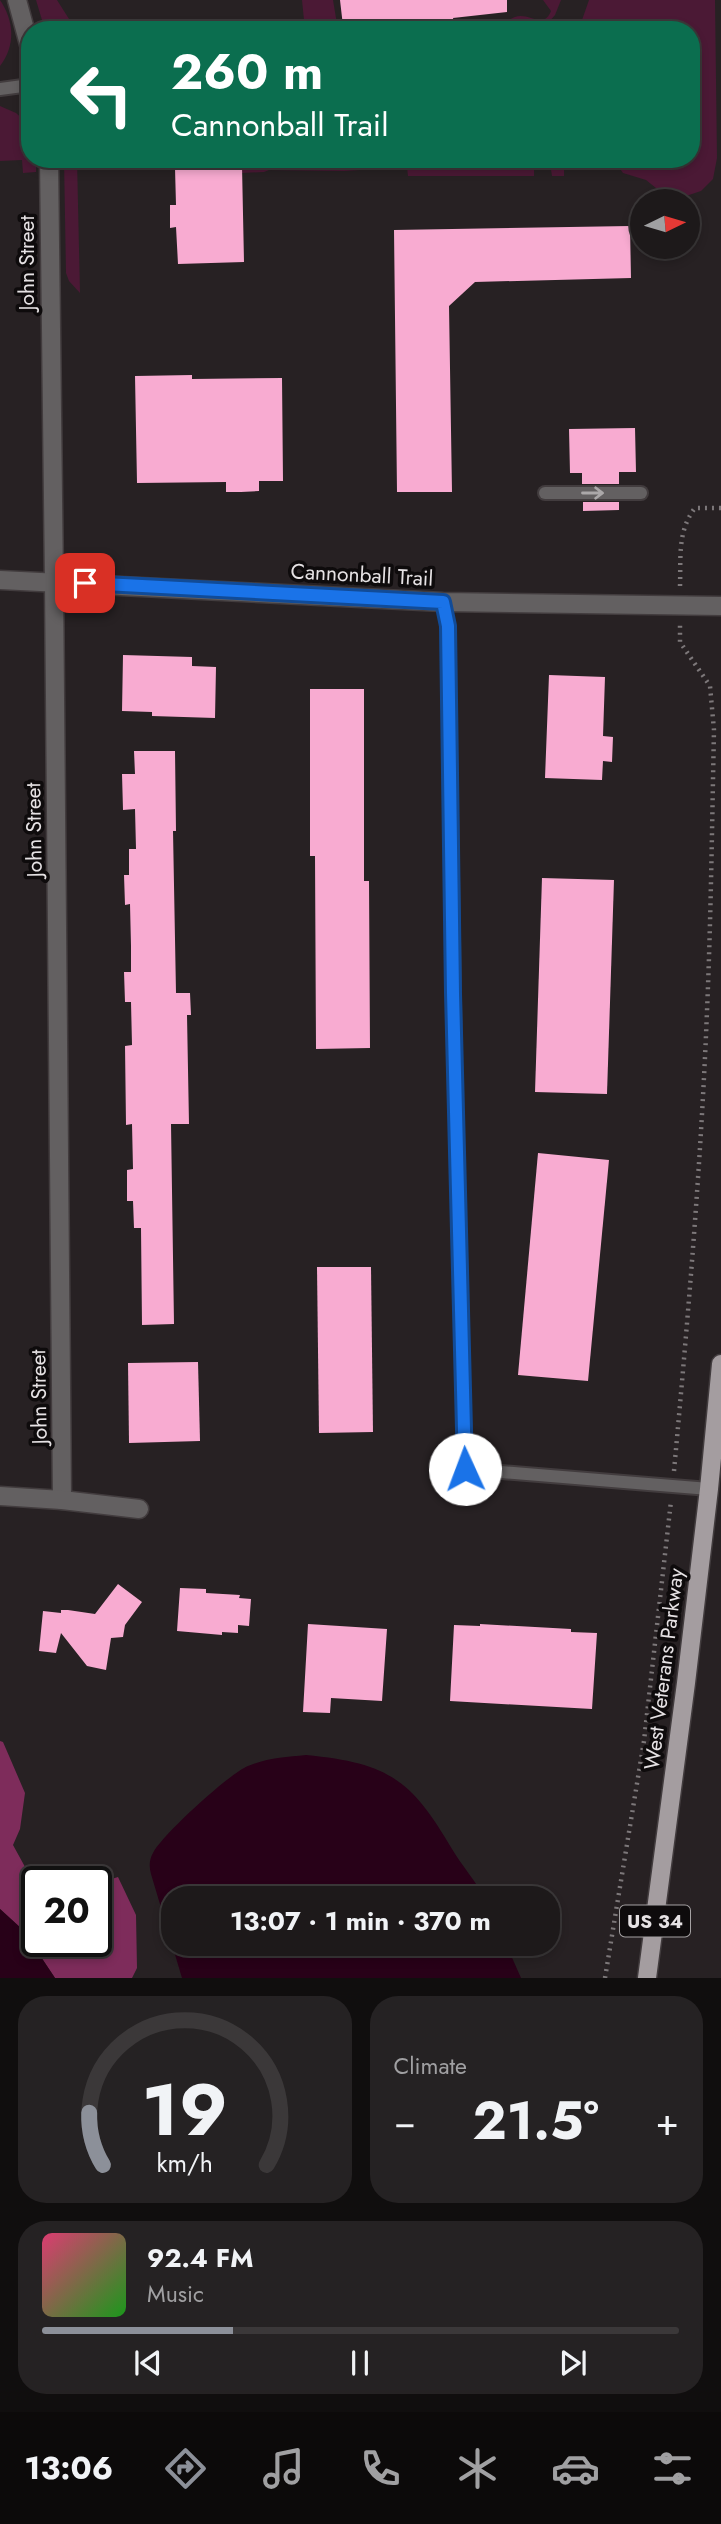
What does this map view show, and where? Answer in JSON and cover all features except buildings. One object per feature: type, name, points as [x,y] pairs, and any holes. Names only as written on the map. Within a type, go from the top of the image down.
[{"type":"main road","name":"West Veterans Parkway","points":[[647,1978],[686,1684],[721,1364]]},
{"type":"street","points":[[17,0],[23,21]]},
{"type":"street","name":"John Street","points":[[48,168],[62,1500]]},
{"type":"street","name":"Cannonball Trail","points":[[0,580],[443,602],[721,606]]},
{"type":"street","points":[[0,1496],[139,1508]]},
{"type":"lane","points":[[0,89],[21,86]]},
{"type":"lane","points":[[545,493],[641,494]]},
{"type":"lane","points":[[443,602],[448,626],[465,1469],[709,1489]]},
{"type":"path","points":[[681,560],[681,540],[688,517],[695,508],[721,508]]},
{"type":"path","points":[[677,1438],[691,1287],[702,1119],[714,730],[710,686],[680,642],[680,629]]},
{"type":"path","points":[[605,1978],[644,1741],[669,1523]]},
{"type":"shaded area","points":[[0,0],[8,16],[11,41],[0,66]]},
{"type":"shaded area","points":[[36,0],[57,0],[72,21],[42,21]]},
{"type":"shaded area","points":[[302,0],[333,0],[336,21],[304,21]]},
{"type":"shaded area","points":[[543,0],[561,0],[550,21],[508,21],[520,16],[540,20],[548,17],[551,11]]},
{"type":"shaded area","points":[[589,0],[715,0],[717,158],[713,179],[700,191],[700,189],[657,189],[646,180],[623,173],[620,168],[700,168],[700,21],[581,21]]},
{"type":"shaded area","points":[[0,106],[21,118],[21,160],[0,161]]},
{"type":"shaded area","points":[[23,168],[36,168],[36,172],[23,173]]},
{"type":"shaded area","points":[[64,168],[77,168],[80,293],[69,281],[66,273]]},
{"type":"shaded area","points":[[241,168],[391,168],[242,173]]},
{"type":"shaded area","points":[[407,168],[534,168],[534,176],[408,176]]},
{"type":"shaded area","points":[[551,168],[564,168],[564,176],[552,176]]},
{"type":"shaded area","points":[[0,1741],[3,1742],[25,1793],[20,1829],[13,1845],[25,1866],[21,1866],[21,1928],[0,1909]]},
{"type":"shaded area","points":[[306,1755],[334,1758],[358,1763],[394,1779],[423,1806],[477,1886],[161,1886],[161,1908],[150,1871],[150,1861],[159,1844],[182,1819],[239,1771],[277,1758]]},
{"type":"shaded area","points":[[118,1877],[136,1915],[137,1968],[132,1978],[55,1978],[41,1957],[112,1957],[112,1879]]},
{"type":"shaded area","points":[[0,1909],[21,1928],[21,1957],[41,1957],[55,1978],[0,1978]]},
{"type":"shaded area","points":[[175,1956],[511,1956],[521,1978],[182,1978]]},
{"type":"route","points":[[85,583],[443,602],[448,626],[456,1150],[465,1469]]}]
